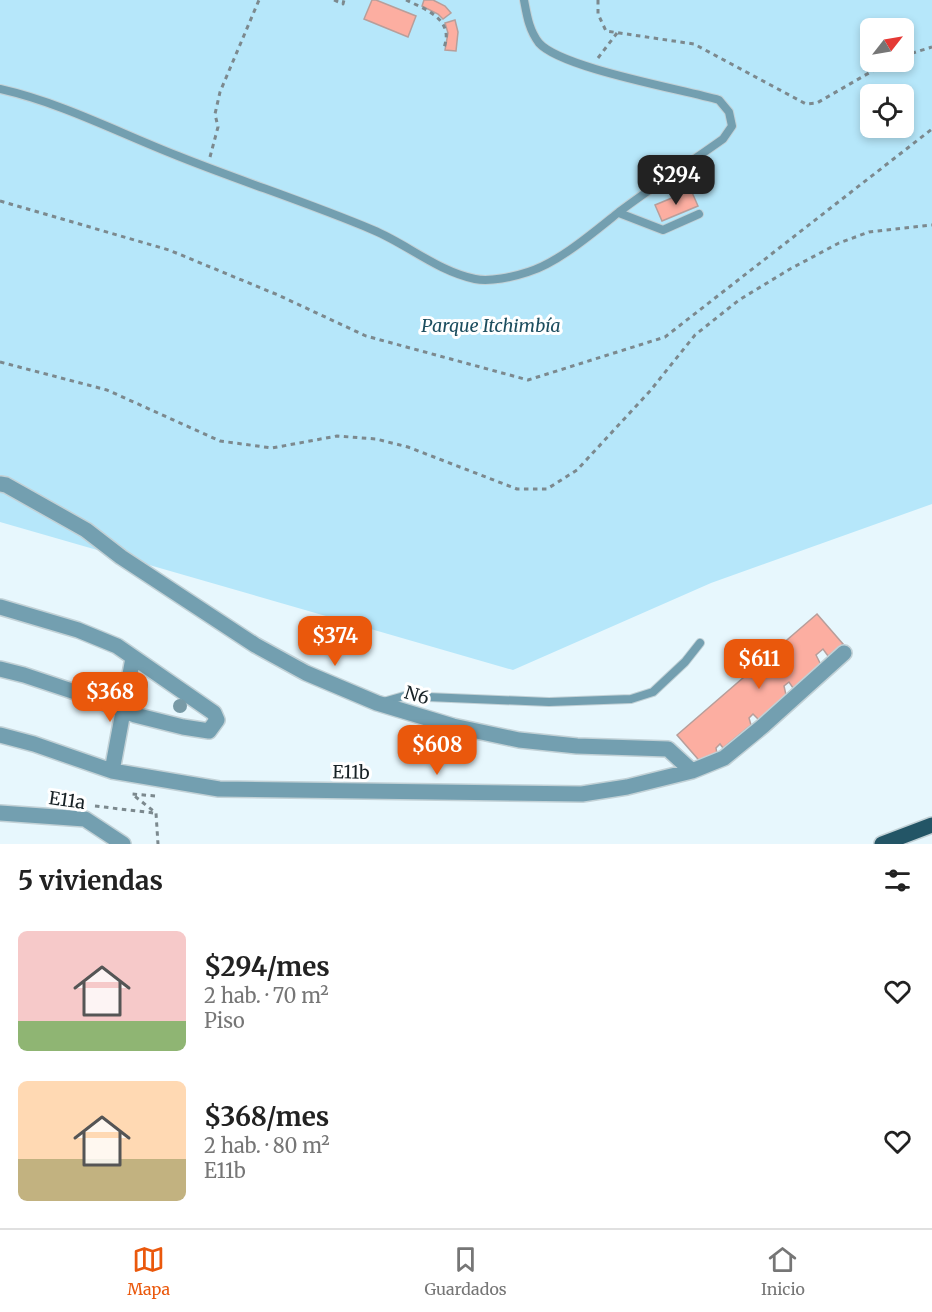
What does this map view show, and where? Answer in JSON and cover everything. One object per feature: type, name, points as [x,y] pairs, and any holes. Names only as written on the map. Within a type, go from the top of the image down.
[{"type":"main road","points":[[882,844],[932,825]]},
{"type":"street","name":"N6","points":[[0,484],[6,485],[86,530],[121,557],[255,645],[306,673],[377,703],[453,726],[519,740],[577,746],[668,749],[692,771]]},
{"type":"street","points":[[0,607],[78,630],[117,646],[214,713],[217,720],[209,731],[183,727],[135,715],[87,696],[0,669]]},
{"type":"street","name":"E11b","points":[[0,735],[34,744],[112,771],[219,789],[571,794],[627,787],[692,771],[724,758],[844,653]]},
{"type":"street","points":[[112,771],[133,657]]},
{"type":"street","name":"E11a","points":[[0,813],[85,819],[123,844]]},
{"type":"lane","points":[[0,89],[51,104],[207,167],[330,212],[381,234],[433,263],[475,279],[510,276],[530,272],[547,264],[598,230],[723,139],[732,126],[729,112],[719,100],[594,69],[554,54],[541,45],[530,31],[524,0]]},
{"type":"lane","points":[[619,213],[663,231],[699,214]]},
{"type":"lane","points":[[377,703],[404,696],[549,702],[632,699],[653,692],[685,662],[700,643]]},
{"type":"path","points":[[207,167],[218,127],[215,114],[220,92],[259,0]]},
{"type":"path","points":[[334,0],[343,4],[344,0]]},
{"type":"path","points":[[406,0],[436,14],[440,19],[445,37],[443,50]]},
{"type":"path","points":[[598,0],[598,14],[606,31],[694,44],[806,104],[817,103],[871,72]]},
{"type":"path","points":[[594,69],[599,54],[617,33]]},
{"type":"path","points":[[914,53],[932,47]]},
{"type":"path","points":[[0,362],[107,390],[220,441],[272,448],[337,436],[376,439],[408,447],[517,489],[547,489],[577,470],[650,391],[694,334],[723,312],[790,269],[839,243],[869,232],[932,225]]},
{"type":"path","points":[[92,806],[156,813],[158,844]]},
{"type":"green space","name":"Parque Itchimbía","points":[[0,0],[932,0],[932,504],[711,583],[513,670],[0,522]]},
{"type":"building","points":[[372,0],[416,16],[408,37],[364,19]]},
{"type":"building","points":[[424,0],[433,0],[445,6],[451,13],[443,19],[422,6]]},
{"type":"building","points":[[455,20],[458,32],[456,51],[445,50],[448,33],[445,23]]},
{"type":"building","points":[[691,190],[698,206],[662,221],[655,205]]},
{"type":"building","points":[[817,614],[843,644],[828,656],[823,649],[816,655],[821,665],[793,688],[789,682],[784,686],[786,695],[759,720],[753,714],[749,718],[751,725],[723,748],[720,744],[716,748],[717,754],[704,766],[677,735]]}]
